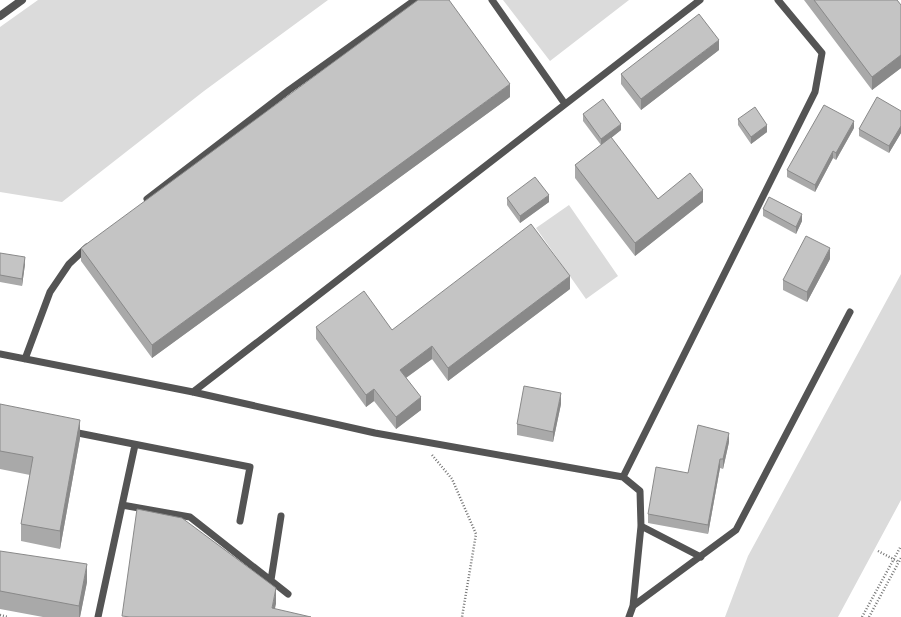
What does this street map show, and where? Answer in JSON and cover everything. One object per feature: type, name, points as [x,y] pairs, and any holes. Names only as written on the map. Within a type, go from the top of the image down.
[{"type":"street","points":[[0,16],[22,0]]},
{"type":"lane","points":[[140,205],[289,90],[415,0]]},
{"type":"lane","points":[[492,0],[565,104]]},
{"type":"lane","points":[[193,392],[700,0]]},
{"type":"lane","points":[[623,477],[815,92],[822,53],[778,0]]},
{"type":"lane","points":[[25,359],[50,292],[69,264],[92,244]]},
{"type":"lane","points":[[633,606],[736,530],[850,312]]},
{"type":"lane","points":[[0,354],[193,392],[375,433],[623,477],[640,491],[641,526],[633,606],[629,617]]},
{"type":"lane","points":[[67,431],[250,467],[240,521]]},
{"type":"lane","points":[[98,617],[135,445]]},
{"type":"lane","points":[[122,505],[190,517],[288,594]]},
{"type":"lane","points":[[271,580],[281,516]]},
{"type":"lane","points":[[641,526],[701,557]]},
{"type":"path","points":[[420,441],[452,479],[476,534],[462,617]]},
{"type":"path","points":[[862,617],[901,546]]},
{"type":"path","points":[[878,551],[899,562]]},
{"type":"path","points":[[869,617],[901,558]]},
{"type":"path","points":[[0,615],[8,617]]},
{"type":"shaded area","points":[[38,0],[328,0],[204,91],[62,202],[0,192],[0,27]]},
{"type":"shaded area","points":[[503,0],[629,0],[550,61]]},
{"type":"shaded area","points":[[569,205],[618,276],[586,299],[536,228]]},
{"type":"shaded area","points":[[901,274],[901,500],[838,617],[725,617],[748,556]]},
{"type":"building","points":[[418,0],[449,0],[510,84],[152,345],[81,248]]},
{"type":"building","points":[[814,0],[897,0],[901,5],[901,55],[872,77]]},
{"type":"building","points":[[699,14],[719,40],[641,99],[621,74]]},
{"type":"building","points":[[877,97],[901,111],[901,126],[889,146],[859,129]]},
{"type":"building","points":[[603,99],[621,124],[601,139],[583,114]]},
{"type":"building","points":[[824,105],[854,121],[836,153],[833,151],[815,185],[787,170]]},
{"type":"building","points":[[755,107],[767,125],[751,137],[738,119]]},
{"type":"building","points":[[611,137],[658,199],[690,173],[703,190],[635,243],[575,165]]},
{"type":"building","points":[[535,177],[549,195],[520,216],[507,198]]},
{"type":"building","points":[[769,197],[802,214],[796,227],[763,209]]},
{"type":"building","points":[[531,224],[570,276],[448,368],[432,346],[400,370],[421,397],[396,417],[374,389],[366,395],[316,327],[364,291],[392,330]]},
{"type":"building","points":[[806,236],[830,248],[807,292],[783,280]]},
{"type":"building","points":[[0,253],[25,257],[22,279],[0,275]]},
{"type":"building","points":[[524,386],[561,393],[553,432],[517,424]]},
{"type":"building","points":[[0,404],[80,420],[60,531],[21,524],[33,457],[0,451]]},
{"type":"building","points":[[698,425],[729,433],[723,459],[720,459],[708,525],[648,514],[656,467],[688,473]]},
{"type":"building","points":[[137,509],[182,518],[276,588],[272,608],[311,617],[122,616]]},
{"type":"building","points":[[0,551],[87,564],[79,606],[0,591]]}]
